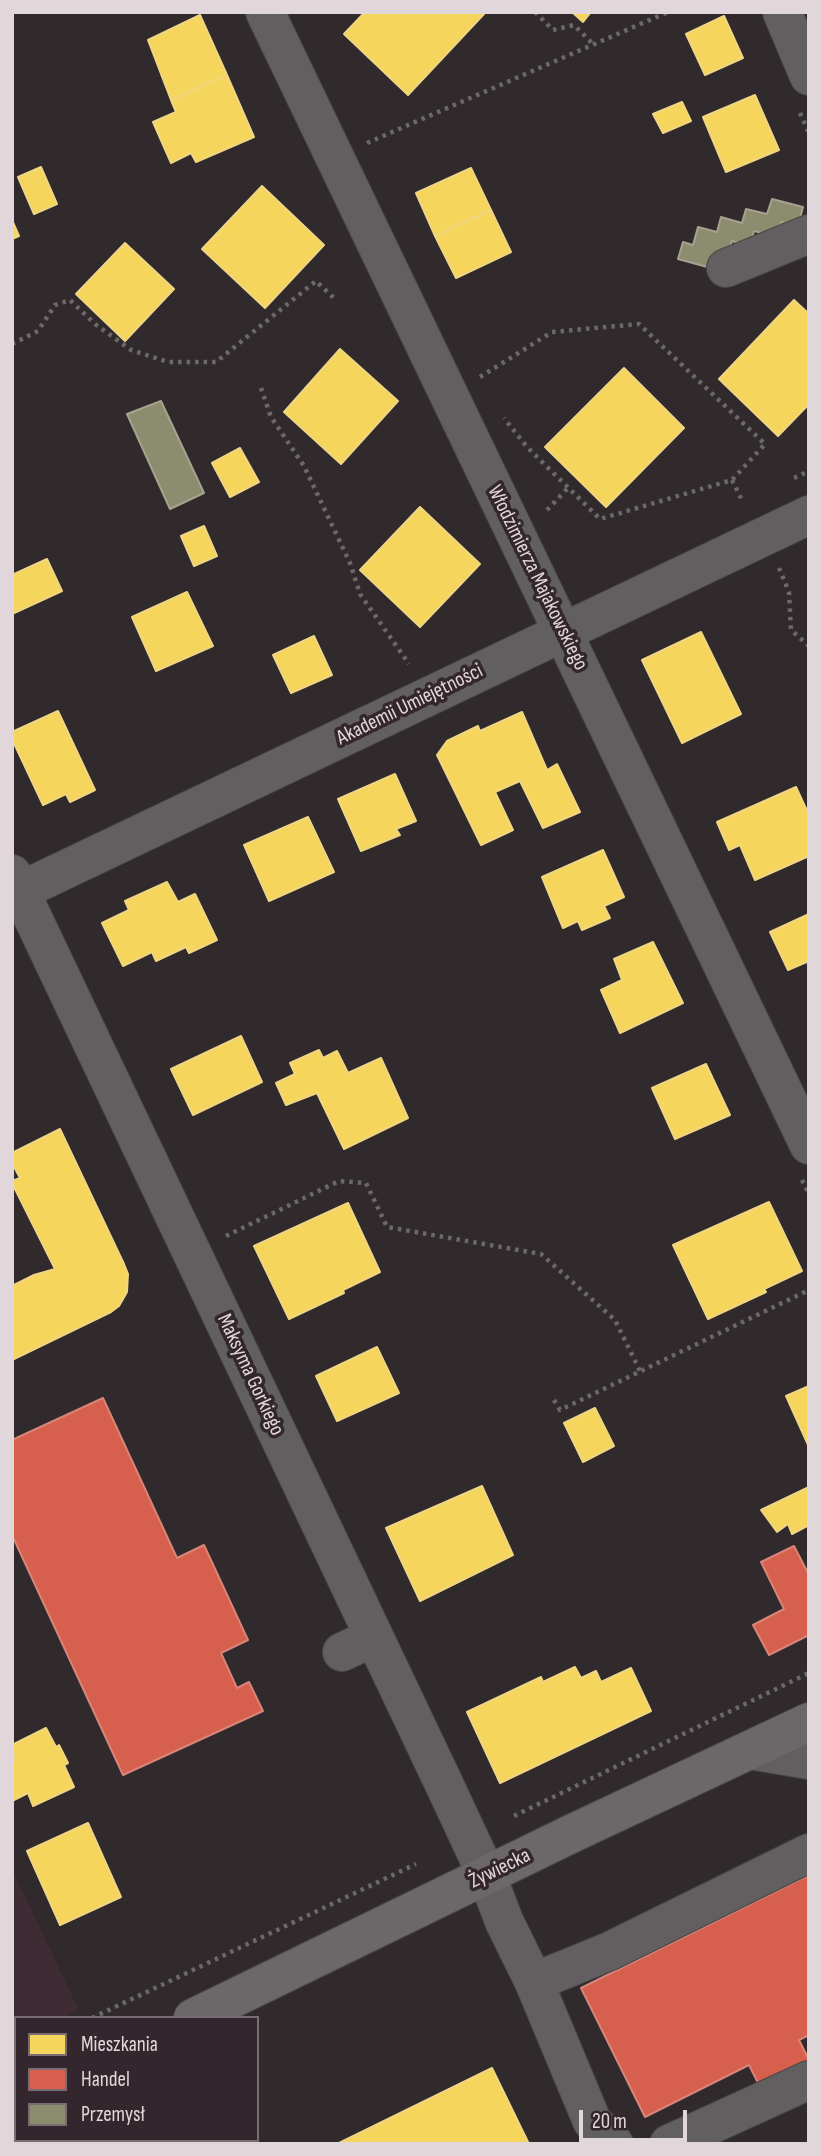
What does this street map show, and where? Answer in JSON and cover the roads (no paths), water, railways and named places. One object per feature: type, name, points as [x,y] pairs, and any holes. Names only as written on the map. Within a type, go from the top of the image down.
[{"type":"main road","name":"Żywiecka","points":[[197,2016],[809,1722]]},
{"type":"street","name":"Włodzimierza Majakowskiego","points":[[265,12],[335,156],[464,387],[563,632],[809,1144]]},
{"type":"street","points":[[790,15],[809,76]]},
{"type":"street","points":[[726,268],[809,234]]},
{"type":"street","name":"Akademii Umiejętności","points":[[15,887],[809,515]]},
{"type":"street","name":"Maksyma Gorkiego","points":[[15,887],[232,1377],[358,1645],[486,1876],[592,2121],[614,2144]]},
{"type":"street","points":[[750,1750],[809,1760]]},
{"type":"street","points":[[534,1982],[610,1951],[809,1853]]},
{"type":"street","points":[[669,2144],[809,2080]]},
{"type":"street","points":[[620,2144],[745,2082]]}]
